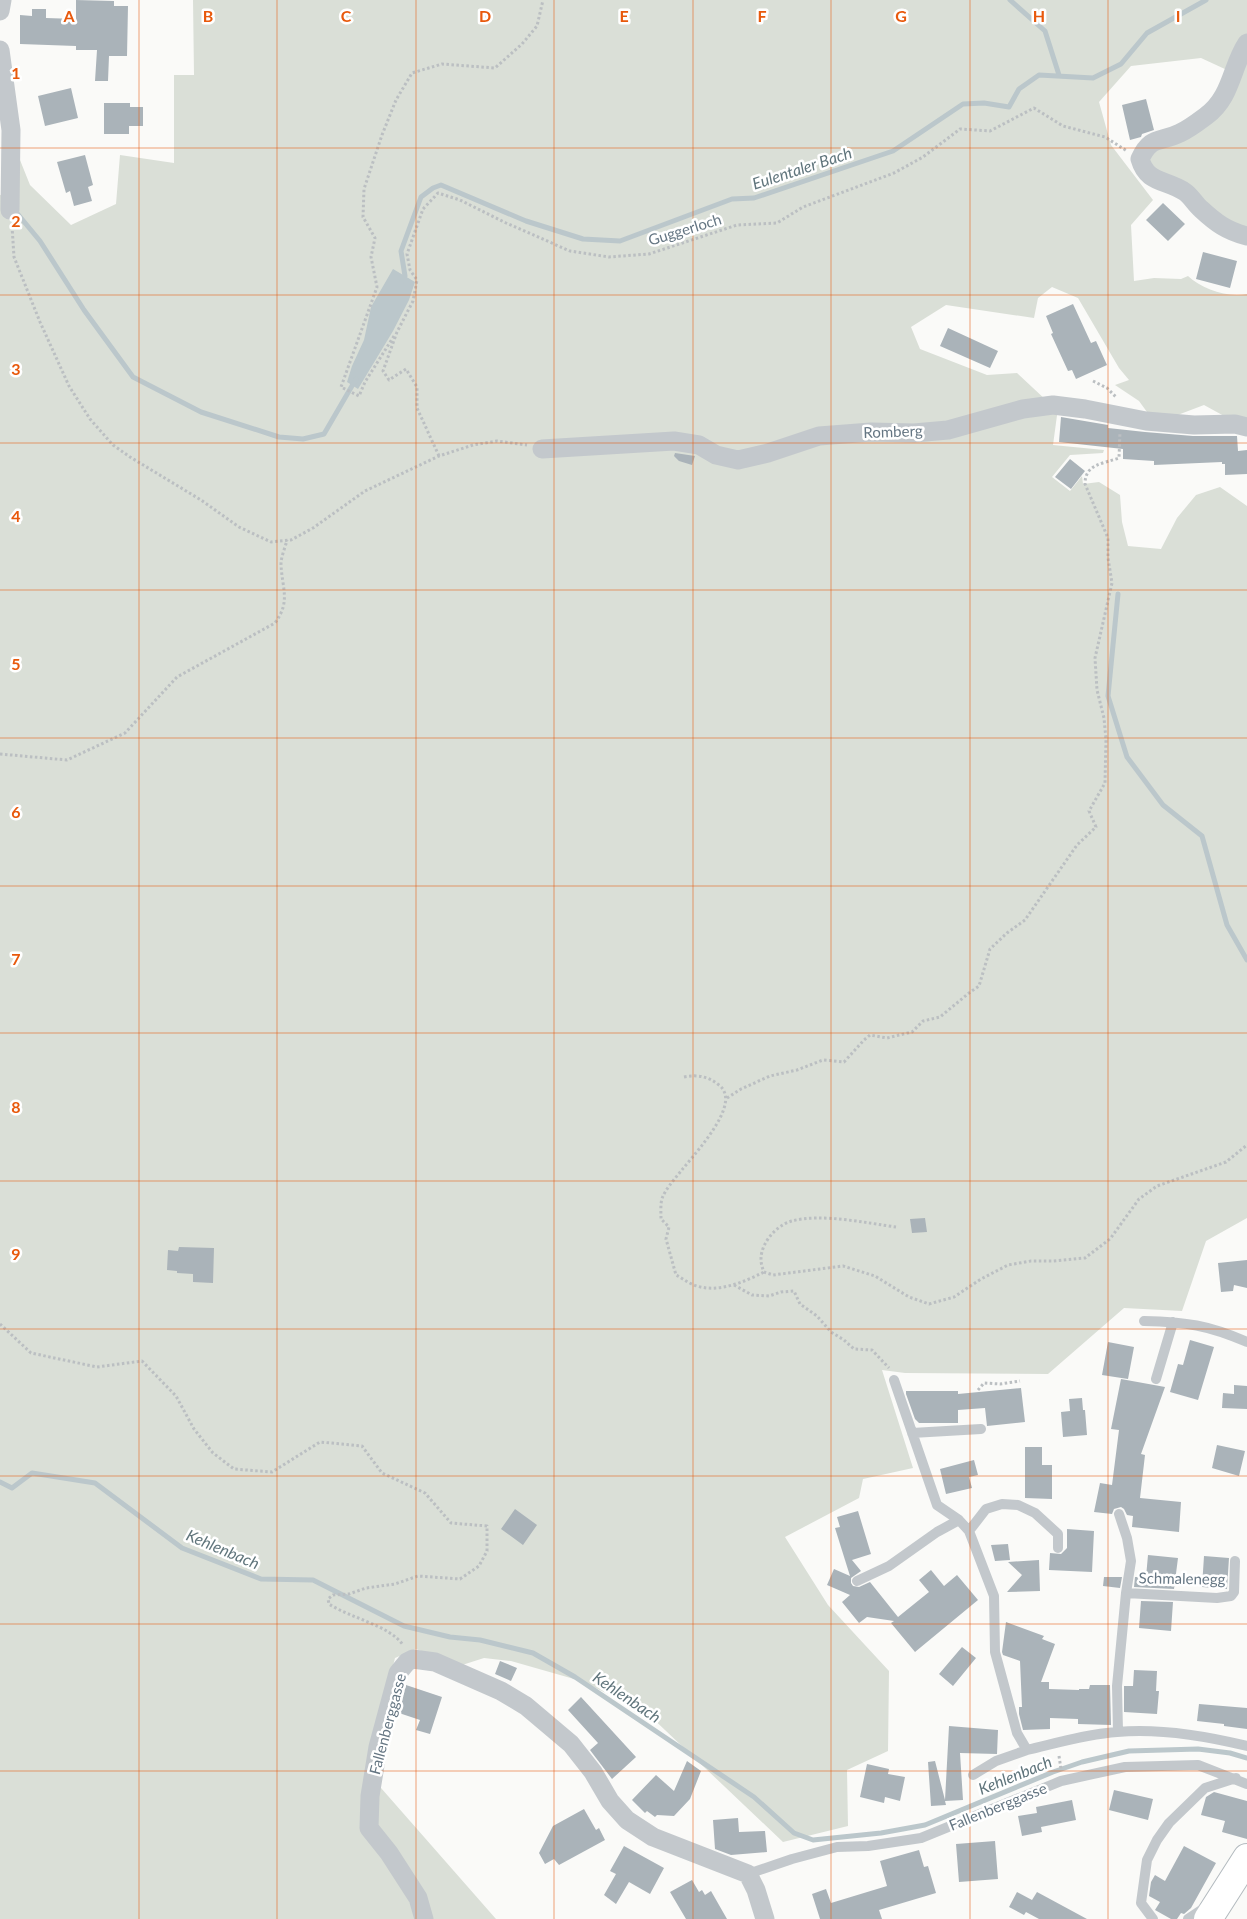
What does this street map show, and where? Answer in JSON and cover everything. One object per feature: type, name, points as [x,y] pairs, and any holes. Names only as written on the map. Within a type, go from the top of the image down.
[{"type":"street","points":[[0,11],[2,0]]},
{"type":"street","points":[[1247,43],[1240,54],[1229,87],[1222,99],[1207,116],[1180,133],[1153,141],[1146,148],[1140,159],[1143,170],[1155,179],[1175,185],[1187,193],[1200,208],[1229,232],[1247,236]]},
{"type":"street","points":[[0,50],[12,152],[10,210]]},
{"type":"street","name":"Romberg","points":[[542,449],[674,441],[700,446],[716,455],[738,460],[768,453],[819,436],[871,432],[914,433],[948,430],[1023,409],[1053,405],[1146,421],[1235,424],[1247,427]]},
{"type":"street","name":"Fallenberggasse","points":[[424,1919],[418,1898],[389,1853],[369,1828],[370,1796],[378,1747],[398,1673],[407,1662],[413,1659],[435,1662],[500,1691],[526,1706],[571,1744],[593,1772],[610,1801],[627,1820],[653,1837],[748,1874]]},
{"type":"street","points":[[1214,1909],[1247,1858]]},
{"type":"street","points":[[748,1874],[756,1890],[765,1919]]},
{"type":"lane","points":[[1144,1322],[1173,1322],[1212,1328],[1247,1342]]},
{"type":"lane","points":[[1156,1379],[1173,1322]]},
{"type":"lane","points":[[894,1380],[937,1505],[959,1520],[969,1531],[994,1596],[995,1652],[1016,1733],[1027,1750]]},
{"type":"lane","points":[[912,1433],[981,1429]]},
{"type":"lane","points":[[969,1531],[986,1509],[1002,1504],[1018,1505],[1035,1513],[1058,1534],[1058,1548]]},
{"type":"lane","name":"Schmalenegg","points":[[1118,1732],[1117,1686],[1131,1561],[1127,1538],[1119,1514]]},
{"type":"lane","points":[[857,1581],[889,1566],[937,1532],[959,1520]]},
{"type":"lane","name":"Schmalenegg","points":[[1126,1593],[1216,1598],[1231,1596],[1234,1592],[1236,1561]]},
{"type":"lane","points":[[973,1775],[996,1761],[1027,1750],[1087,1736],[1118,1732],[1155,1732],[1212,1738],[1247,1746]]},
{"type":"lane","name":"Fallenberggasse","points":[[748,1874],[792,1859],[837,1847],[868,1846],[921,1838],[1061,1781],[1126,1767],[1198,1765],[1236,1778],[1247,1784]]},
{"type":"lane","points":[[1153,1919],[1141,1903],[1148,1860],[1158,1840],[1169,1823],[1205,1788],[1236,1778]]},
{"type":"lane","points":[[1188,1919],[1214,1909]]},
{"type":"path","points":[[397,332],[379,358],[359,396],[341,387],[377,287],[372,257],[375,238],[364,217],[364,189],[396,100],[412,73],[442,64],[495,68],[522,44],[537,26],[542,0]]},
{"type":"path","name":"Guggerloch","points":[[438,456],[417,408],[417,387],[406,369],[389,380],[383,371],[397,332],[413,301],[417,280],[410,270],[406,254],[423,209],[438,193],[460,200],[506,223],[570,250],[609,257],[649,254],[737,225],[777,222],[803,207],[894,173],[923,157],[960,129],[990,131],[1034,108],[1063,126],[1105,137],[1140,159]]},
{"type":"path","points":[[10,210],[14,257],[40,322],[69,386],[90,419],[112,444],[201,500],[239,527],[272,542],[291,540],[313,528],[365,491],[438,456],[473,445],[497,441],[525,444],[542,449]]},
{"type":"path","points":[[727,1098],[741,1089],[770,1076],[797,1070],[823,1060],[844,1062],[870,1035],[887,1038],[912,1032],[923,1021],[940,1017],[968,992],[979,986],[990,949],[1025,920],[1077,846],[1096,827],[1089,811],[1105,783],[1106,739],[1104,718],[1097,690],[1095,658],[1112,583],[1108,558],[1108,538],[1085,484],[1085,475],[1090,469],[1119,458],[1120,416]]},
{"type":"path","points":[[0,754],[67,760],[125,733],[177,677],[275,622],[284,611],[281,562],[286,540]]},
{"type":"path","points":[[684,1077],[710,1077],[724,1089],[727,1098],[723,1112],[710,1135],[675,1177],[662,1198],[661,1219],[669,1227],[666,1239],[676,1275],[695,1286],[719,1288],[748,1280],[764,1272]]},
{"type":"path","points":[[896,1227],[819,1219],[792,1221],[775,1230],[767,1238],[762,1250],[760,1263],[764,1272],[773,1276],[843,1266],[875,1276],[909,1297],[929,1304],[954,1297],[981,1279],[1008,1266],[1030,1261],[1085,1258],[1110,1238],[1139,1199],[1157,1186],[1226,1162],[1247,1145]]},
{"type":"path","points":[[734,1284],[752,1295],[770,1296],[781,1292],[794,1291],[800,1304],[817,1316],[831,1332],[854,1349],[872,1350],[891,1371],[894,1380]]},
{"type":"path","points":[[0,1324],[32,1354],[97,1367],[142,1361],[176,1396],[194,1429],[213,1453],[234,1469],[272,1472],[320,1442],[362,1446],[382,1473],[425,1492],[451,1522],[487,1526],[487,1551],[479,1566],[460,1579],[418,1576],[396,1584],[366,1588],[328,1599],[329,1604],[339,1611],[399,1639],[413,1659]]},
{"type":"path","points":[[978,1390],[984,1384],[1020,1381]]},
{"type":"shaded area","points":[[193,0],[1247,0],[1247,230],[1235,228],[1150,166],[1150,158],[1156,150],[1205,121],[1227,70],[1201,58],[1131,66],[1099,102],[1111,145],[1153,200],[1131,225],[1134,281],[1154,278],[1181,279],[1188,276],[1200,285],[1215,291],[1231,295],[1247,294],[1247,424],[1235,422],[1204,405],[1175,416],[1147,412],[1139,401],[1115,385],[1129,380],[1119,368],[1078,298],[1052,287],[1038,298],[1034,318],[946,305],[911,327],[920,349],[987,375],[1017,373],[1047,401],[1058,408],[1053,445],[1104,450],[1103,453],[1070,455],[1052,477],[1070,491],[1082,476],[1083,484],[1099,482],[1120,495],[1122,522],[1128,546],[1161,549],[1177,518],[1196,495],[1220,487],[1247,506],[1247,1218],[1206,1241],[1182,1311],[1124,1308],[1048,1374],[905,1373],[882,1370],[913,1468],[863,1479],[859,1498],[785,1537],[828,1605],[889,1671],[888,1751],[847,1770],[848,1826],[783,1842],[646,1712],[581,1681],[511,1661],[484,1658],[459,1666],[416,1649],[395,1658],[367,1772],[496,1919],[0,1919],[0,195],[15,193],[16,150],[30,185],[71,225],[116,204],[120,155],[174,163],[174,75],[194,75]]},
{"type":"shaded area","points":[[393,269],[415,282],[409,300],[393,331],[358,389],[347,382],[364,340],[371,307]]},
{"type":"building","points":[[76,0],[114,1],[114,6],[128,6],[127,56],[109,56],[108,81],[95,81],[97,50],[76,50],[76,46],[20,44],[20,15],[32,16],[32,9],[46,9],[46,18],[76,19]]},
{"type":"building","points":[[71,88],[78,118],[45,126],[38,96]]},
{"type":"building","points":[[1146,99],[1154,130],[1130,140],[1122,105]]},
{"type":"building","points":[[104,103],[130,103],[130,107],[143,107],[143,126],[129,126],[129,134],[104,134]]},
{"type":"building","points":[[85,155],[93,185],[88,187],[92,201],[74,206],[70,191],[66,193],[57,162]]},
{"type":"building","points":[[1163,203],[1185,224],[1168,241],[1146,220]]},
{"type":"building","points":[[1203,252],[1237,261],[1230,288],[1196,279]]},
{"type":"building","points":[[1073,304],[1091,343],[1096,341],[1107,365],[1076,379],[1072,370],[1068,371],[1051,334],[1053,333],[1046,316]]},
{"type":"building","points":[[948,328],[998,351],[990,368],[940,346]]},
{"type":"building","points":[[1061,417],[1108,425],[1108,428],[1145,432],[1193,436],[1237,436],[1238,451],[1247,450],[1247,474],[1225,475],[1225,464],[1222,464],[1222,462],[1154,465],[1154,461],[1123,459],[1123,449],[1059,442]]},
{"type":"building","points":[[675,453],[695,456],[692,465],[679,461],[674,456]]},
{"type":"building","points":[[1070,459],[1085,471],[1071,489],[1055,477]]},
{"type":"building","points":[[925,1218],[927,1232],[912,1233],[910,1219]]},
{"type":"building","points":[[179,1247],[214,1248],[213,1283],[193,1282],[193,1274],[167,1270],[168,1250],[178,1251]]},
{"type":"building","points":[[1247,1260],[1247,1288],[1234,1285],[1233,1291],[1221,1292],[1218,1263]]},
{"type":"building","points":[[1190,1340],[1214,1347],[1198,1400],[1170,1392],[1178,1364],[1183,1365]]},
{"type":"building","points":[[1108,1342],[1134,1347],[1128,1379],[1102,1375]]},
{"type":"building","points":[[1121,1379],[1165,1387],[1141,1454],[1145,1455],[1140,1498],[1181,1502],[1179,1532],[1132,1527],[1133,1516],[1127,1515],[1121,1507],[1114,1509],[1112,1514],[1094,1512],[1100,1483],[1112,1485],[1119,1430],[1111,1429]]},
{"type":"building","points":[[1234,1385],[1247,1386],[1247,1409],[1222,1408],[1223,1393],[1234,1394]]},
{"type":"building","points":[[1021,1388],[1025,1422],[987,1426],[985,1408],[958,1410],[958,1423],[919,1423],[915,1419],[906,1394],[906,1391],[958,1391],[958,1394]]},
{"type":"building","points":[[1082,1398],[1087,1435],[1063,1437],[1061,1412],[1070,1411],[1069,1399]]},
{"type":"building","points":[[1217,1445],[1245,1451],[1239,1476],[1212,1468]]},
{"type":"building","points":[[1025,1447],[1042,1447],[1042,1465],[1052,1465],[1052,1499],[1025,1498]]},
{"type":"building","points":[[974,1460],[978,1475],[969,1477],[972,1488],[946,1494],[940,1469]]},
{"type":"building","points":[[515,1509],[537,1525],[523,1545],[501,1529]]},
{"type":"building","points":[[858,1511],[871,1554],[852,1560],[861,1571],[851,1578],[853,1586],[859,1587],[870,1582],[898,1617],[929,1592],[919,1580],[931,1570],[944,1586],[957,1575],[978,1600],[915,1652],[891,1623],[894,1621],[867,1617],[859,1623],[842,1602],[850,1595],[827,1585],[834,1569],[850,1576],[835,1528],[840,1527],[837,1517]]},
{"type":"building","points":[[1067,1529],[1094,1531],[1092,1572],[1049,1570],[1050,1553],[1061,1554],[1067,1548]]},
{"type":"building","points":[[1008,1544],[1010,1560],[995,1561],[991,1545]]},
{"type":"building","points":[[1148,1555],[1178,1558],[1174,1589],[1134,1587],[1135,1577],[1146,1577]]},
{"type":"building","points":[[1204,1556],[1229,1558],[1227,1589],[1202,1587]]},
{"type":"building","points":[[1039,1560],[1040,1591],[1007,1592],[1022,1575],[1008,1562]]},
{"type":"building","points":[[1104,1577],[1122,1577],[1120,1588],[1103,1586]]},
{"type":"building","points":[[1141,1601],[1173,1602],[1171,1631],[1139,1628]]},
{"type":"building","points":[[1006,1622],[1044,1636],[1042,1639],[1055,1644],[1041,1682],[1049,1682],[1049,1689],[1079,1690],[1089,1689],[1090,1685],[1110,1685],[1111,1725],[1078,1724],[1078,1719],[1050,1718],[1050,1729],[1023,1730],[1019,1714],[1019,1707],[1022,1707],[1020,1661],[1003,1655],[1002,1652]]},
{"type":"building","points":[[962,1647],[976,1658],[953,1686],[939,1674]]},
{"type":"building","points":[[500,1661],[517,1668],[511,1681],[495,1674]]},
{"type":"building","points":[[1134,1670],[1157,1671],[1156,1691],[1159,1691],[1157,1714],[1124,1712],[1124,1686],[1133,1686]]},
{"type":"building","points":[[406,1685],[442,1697],[430,1734],[416,1730],[420,1720],[399,1713]]},
{"type":"building","points":[[581,1697],[636,1757],[612,1779],[590,1750],[598,1743],[568,1710]]},
{"type":"building","points":[[1199,1704],[1247,1708],[1247,1729],[1197,1721]]},
{"type":"building","points":[[949,1726],[998,1730],[997,1754],[960,1753],[963,1800],[945,1801],[946,1805],[931,1806],[928,1762],[935,1761],[945,1800]]},
{"type":"building","points":[[687,1761],[701,1771],[690,1799],[674,1816],[657,1815],[655,1817],[647,1811],[645,1813],[632,1800],[656,1775],[674,1791]]},
{"type":"building","points":[[867,1764],[889,1769],[888,1774],[905,1777],[900,1801],[885,1797],[884,1803],[860,1797]]},
{"type":"building","points":[[1114,1790],[1153,1799],[1148,1820],[1109,1810]]},
{"type":"building","points":[[1214,1792],[1247,1801],[1247,1839],[1222,1832],[1225,1821],[1201,1815],[1206,1797]]},
{"type":"building","points":[[1072,1800],[1076,1820],[1041,1827],[1042,1832],[1022,1836],[1018,1816],[1037,1813],[1036,1807]]},
{"type":"building","points":[[584,1809],[596,1830],[599,1828],[605,1840],[559,1865],[554,1859],[545,1864],[539,1853],[553,1826]]},
{"type":"building","points":[[738,1818],[739,1832],[765,1831],[767,1852],[731,1855],[715,1849],[713,1820]]},
{"type":"building","points":[[995,1841],[998,1879],[959,1882],[956,1844]]},
{"type":"building","points":[[624,1846],[664,1868],[650,1894],[629,1882],[616,1904],[604,1895],[616,1874],[610,1871]]},
{"type":"building","points":[[1184,1846],[1216,1863],[1191,1908],[1184,1914],[1181,1913],[1177,1919],[1171,1919],[1155,1910],[1160,1902],[1149,1896],[1151,1882],[1155,1875],[1165,1881]]},
{"type":"building","points":[[919,1850],[924,1867],[928,1866],[936,1893],[879,1910],[882,1919],[820,1919],[812,1894],[826,1889],[831,1903],[887,1886],[880,1861]]},
{"type":"building","points":[[692,1880],[699,1892],[702,1890],[705,1895],[711,1891],[727,1919],[686,1919],[670,1892]]},
{"type":"building","points":[[1017,1892],[1032,1900],[1037,1892],[1087,1919],[1039,1919],[1026,1912],[1024,1915],[1009,1907]]},
{"type":"waterway","points":[[1010,0],[1045,31],[1059,75]]},
{"type":"waterway","name":"Eulentaler Bach","points":[[402,281],[405,276],[401,251],[421,197],[433,188],[441,185],[526,221],[583,239],[620,241],[732,199],[754,198],[893,151],[963,104],[984,103],[1009,107],[1019,89],[1039,75],[1093,78],[1121,64],[1147,33],[1206,0]]},
{"type":"waterway","points":[[16,212],[40,241],[84,310],[133,377],[201,412],[279,437],[303,439],[324,434],[356,379]]},
{"type":"waterway","points":[[1118,594],[1108,696],[1127,757],[1163,805],[1202,836],[1227,925],[1247,960]]},
{"type":"waterway","name":"Kehlenbach","points":[[0,1482],[12,1488],[32,1473],[95,1483],[182,1548],[261,1579],[313,1580],[404,1626],[450,1637],[480,1640],[533,1653],[575,1677],[754,1797],[794,1833],[813,1840],[881,1833],[925,1825],[1053,1772],[1082,1762],[1129,1751],[1198,1749],[1230,1753],[1247,1758]]}]
